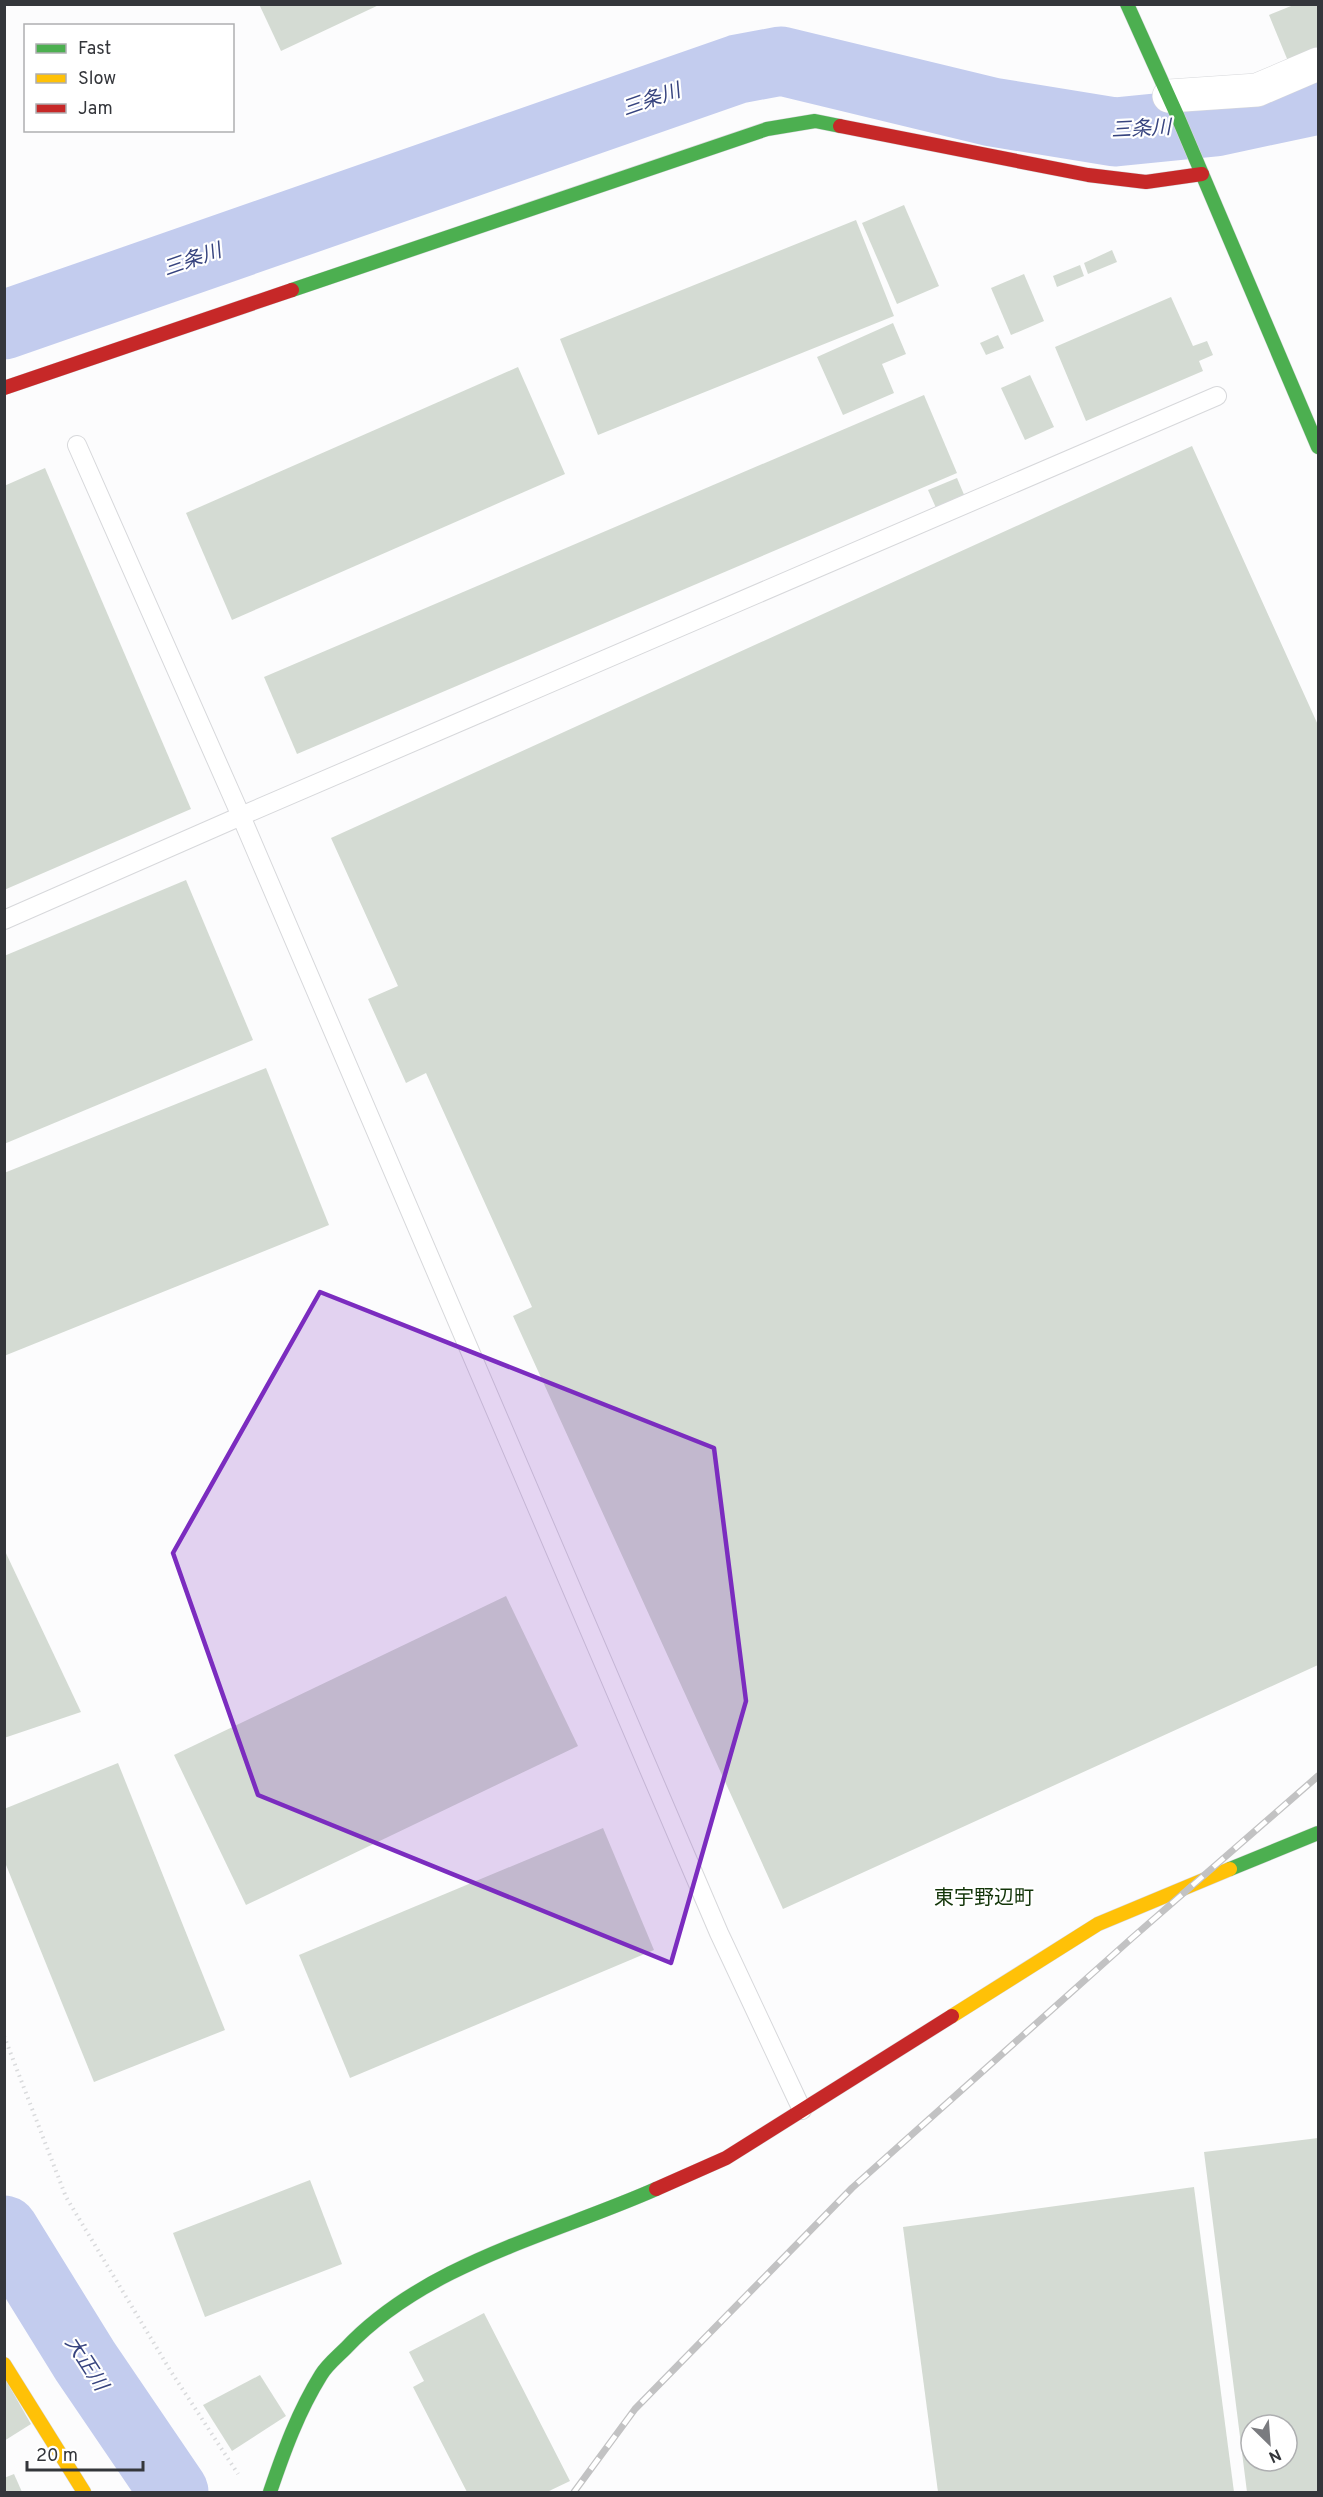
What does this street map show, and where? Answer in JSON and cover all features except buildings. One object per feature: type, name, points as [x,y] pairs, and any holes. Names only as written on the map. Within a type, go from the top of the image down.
[{"type":"street","points":[[1127,4],[1195,156],[1318,447]]},
{"type":"street","points":[[1173,106],[1257,90],[1318,64]]},
{"type":"street","points":[[4,388],[767,129],[815,121],[1088,175],[1146,182],[1202,174]]},
{"type":"street","points":[[270,2493],[291,2430],[322,2373],[356,2337],[393,2308],[432,2283],[477,2261],[638,2197],[726,2158],[1098,1924],[1318,1833]]},
{"type":"street","points":[[4,2364],[84,2493]]},
{"type":"lane","points":[[4,920],[1218,396]]},
{"type":"lane","points":[[77,446],[241,816],[715,1922],[802,2109]]},
{"type":"path","points":[[4,2036],[66,2197],[170,2370],[244,2483]]},
{"type":"highlighted area","points":[[320,1292],[714,1448],[746,1701],[671,1963],[258,1795],[173,1553]]},
{"type":"waterway","name":"三条川","points":[[4,325],[738,69],[781,61],[992,112],[1115,132],[1215,122],[1318,100]]},
{"type":"waterway","name":"大正川","points":[[4,2230],[85,2361],[174,2492]]},
{"type":"railway","points":[[574,2492],[635,2409],[852,2188],[1132,1938],[1318,1776]]},
{"type":"traffic: fast","points":[[1127,4],[1177,115],[1318,447]]},
{"type":"traffic: fast","points":[[292,290],[767,129],[815,121],[840,126]]},
{"type":"traffic: fast","points":[[1230,1869],[1318,1833]]},
{"type":"traffic: fast","points":[[270,2492],[298,2417],[321,2375],[332,2361],[378,2319],[414,2294],[452,2272],[533,2237],[656,2189]]},
{"type":"traffic: slow","points":[[952,2016],[1098,1924],[1230,1869]]},
{"type":"traffic: slow","points":[[4,2364],[84,2492]]},
{"type":"traffic: jam","points":[[840,126],[1088,175],[1146,182],[1202,174]]},
{"type":"traffic: jam","points":[[4,388],[292,290]]},
{"type":"traffic: jam","points":[[656,2189],[726,2158],[952,2016]]},
{"type":"district","name":"東宇野辺町","points":[[984,1897]]}]
